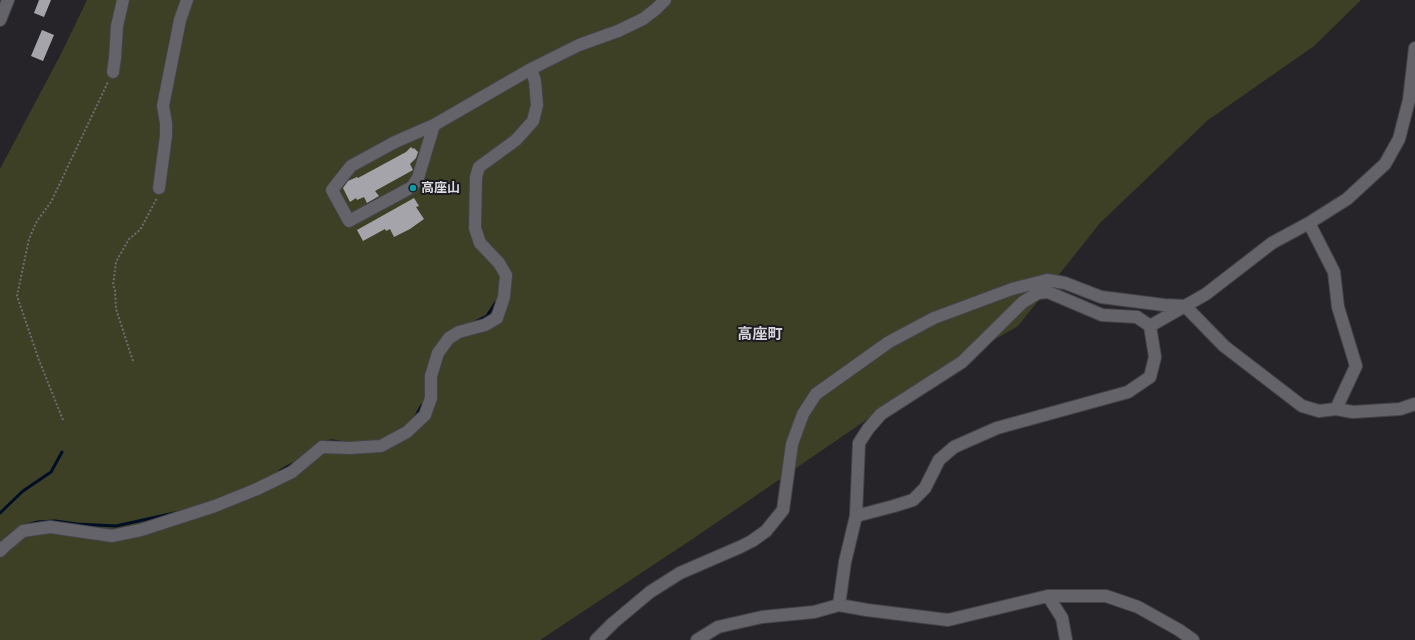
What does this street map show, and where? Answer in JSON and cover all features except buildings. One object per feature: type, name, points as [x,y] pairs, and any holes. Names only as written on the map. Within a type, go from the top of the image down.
[{"type":"street","points":[[0,20],[8,0]]},
{"type":"street","points":[[113,72],[117,26],[123,0]]},
{"type":"street","points":[[159,188],[166,136],[166,123],[163,106],[179,27],[187,0]]},
{"type":"street","points":[[434,125],[418,178],[412,188],[349,221],[332,190],[351,166],[395,142],[434,125],[531,69],[578,45],[618,31],[643,19],[665,0]]},
{"type":"street","points":[[1150,326],[1206,294],[1272,243],[1309,223],[1347,199],[1386,164],[1400,139],[1409,100],[1415,48]]},
{"type":"street","points":[[0,551],[23,531],[50,527],[112,536],[141,530],[215,506],[257,489],[292,472],[322,447],[350,448],[381,446],[407,432],[426,415],[431,398],[431,376],[438,353],[449,338],[459,332],[485,325],[498,318],[504,297],[506,275],[499,263],[480,243],[475,228],[476,177],[479,167],[516,140],[533,121],[537,105],[535,81],[531,69]]},
{"type":"street","points":[[1309,223],[1334,272],[1338,307],[1356,366],[1336,409]]},
{"type":"street","points":[[596,640],[613,623],[650,592],[680,573],[740,547],[766,531],[783,510],[792,444],[803,414],[816,394],[889,342],[934,318],[1012,289],[1047,280],[1065,283],[1101,297],[1164,305],[1185,306],[1224,346],[1302,406],[1320,411],[1336,409],[1353,412],[1400,409],[1415,404]]},
{"type":"street","points":[[839,605],[845,562],[856,516],[859,443],[868,429],[881,414],[962,362],[1023,302],[1038,293],[1048,292],[1102,315],[1137,317],[1150,326],[1155,357],[1150,377],[1128,392],[998,428],[954,447],[938,460],[925,488],[913,500],[856,516]]},
{"type":"street","points":[[1048,596],[1062,618],[1066,640]]},
{"type":"street","points":[[697,640],[718,627],[762,617],[814,612],[839,605],[948,620],[1048,596],[1106,596],[1138,607],[1179,630],[1193,640]]},
{"type":"path","points":[[63,420],[39,360],[17,296],[29,239],[37,221],[51,202],[113,72]]},
{"type":"path","points":[[133,361],[116,309],[115,290],[113,285],[116,262],[129,239],[140,230],[147,219],[156,200],[159,188]]},
{"type":"green space","points":[[87,0],[1361,0],[1314,46],[1208,120],[1100,223],[1018,326],[926,379],[694,538],[540,640],[0,640],[0,169],[61,54]]},
{"type":"waterway","points":[[473,323],[487,316],[496,302]]},
{"type":"waterway","points":[[416,416],[422,405]]},
{"type":"waterway","points":[[323,442],[339,442]]},
{"type":"waterway","points":[[0,513],[23,491],[51,472],[62,452]]},
{"type":"waterway","points":[[280,471],[294,463]]},
{"type":"waterway","points":[[23,526],[38,522],[55,521],[116,526],[179,512]]},
{"type":"waterway","points":[[5,539],[15,531]]},
{"type":"place","name":"高座山","points":[[413,188]]},
{"type":"district","name":"高座町","points":[[760,334]]}]
